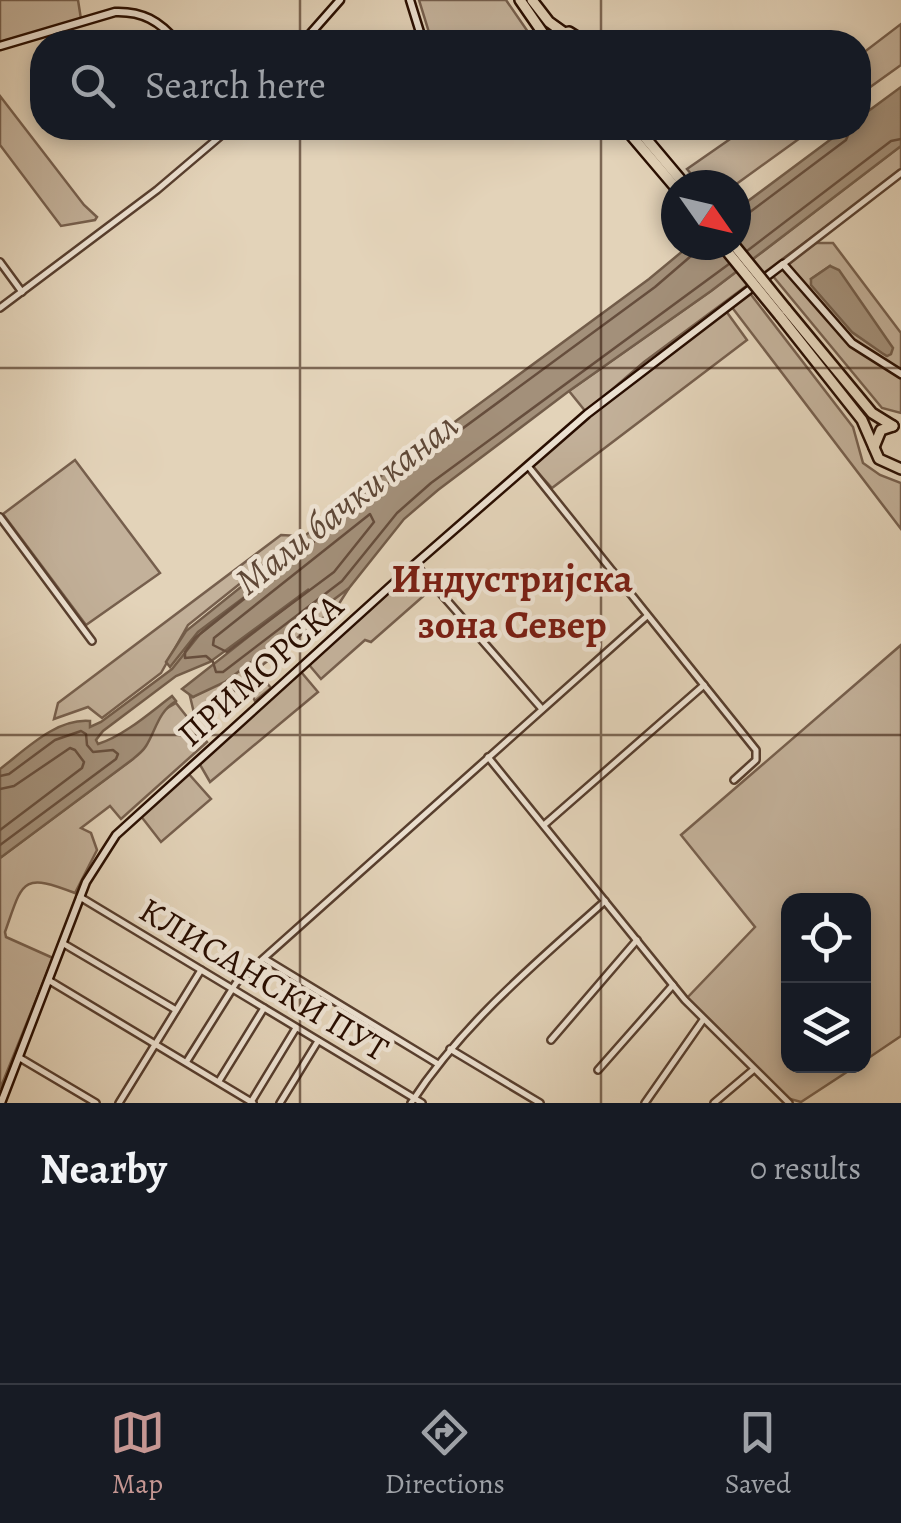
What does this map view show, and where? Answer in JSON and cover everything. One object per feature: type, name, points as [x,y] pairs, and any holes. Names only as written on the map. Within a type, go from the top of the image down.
[{"type":"main road","points":[[520,0],[541,30]]},
{"type":"main road","points":[[532,0],[560,30]]},
{"type":"main road","points":[[637,140],[667,170]]},
{"type":"main road","points":[[646,140],[668,170]]},
{"type":"main road","points":[[735,260],[872,413],[898,426]]},
{"type":"main road","points":[[745,260],[862,420],[879,459],[898,465]]},
{"type":"main road","points":[[874,447],[881,430],[898,426]]},
{"type":"street","points":[[314,30],[340,0]]},
{"type":"street","points":[[410,0],[419,30]]},
{"type":"street","points":[[54,30],[115,12],[128,12],[156,22],[164,30]]},
{"type":"street","points":[[0,46],[30,37]]},
{"type":"street","points":[[0,308],[157,190],[216,140]]},
{"type":"street","name":"ПРИМОРСКА","points":[[1,1103],[80,897],[98,860],[130,820],[587,414],[901,174]]},
{"type":"street","points":[[0,262],[22,292]]},
{"type":"street","points":[[783,264],[852,344],[901,374]]},
{"type":"street","points":[[528,466],[756,750],[756,760],[734,780]]},
{"type":"street","points":[[0,517],[92,641]]},
{"type":"street","points":[[415,564],[542,709]]},
{"type":"street","points":[[186,1061],[232,989],[264,958],[647,616]]},
{"type":"street","points":[[544,825],[704,685]]},
{"type":"street","points":[[488,757],[673,986],[786,1102]]},
{"type":"street","name":"КЛИСАНСКИ ПУТ","points":[[80,897],[412,1101],[422,1103]]},
{"type":"street","points":[[412,1101],[450,1049],[496,998],[605,901]]},
{"type":"street","points":[[551,1040],[637,940]]},
{"type":"street","points":[[64,944],[176,1010]]},
{"type":"street","points":[[264,958],[438,1064]]},
{"type":"street","points":[[119,1103],[201,970]]},
{"type":"street","points":[[50,981],[252,1102],[296,1028]]},
{"type":"street","points":[[598,1070],[673,986]]},
{"type":"street","points":[[219,1082],[264,1008]]},
{"type":"street","points":[[645,1103],[703,1020]]},
{"type":"street","points":[[280,1103],[318,1041]]},
{"type":"street","points":[[450,1049],[540,1103]]},
{"type":"street","points":[[20,1058],[96,1103]]},
{"type":"street","points":[[714,1103],[753,1070]]},
{"type":"shaded area","points":[[0,0],[78,0],[81,19],[30,30],[30,33],[0,42]]},
{"type":"shaded area","points":[[419,0],[506,0],[527,30],[428,30]]},
{"type":"shaded area","points":[[901,24],[901,65],[871,86],[871,47]]},
{"type":"shaded area","points":[[0,96],[30,140],[97,217],[95,220],[61,226],[0,145]]},
{"type":"shaded area","points":[[729,140],[797,140],[751,173],[751,170],[688,170]]},
{"type":"shaded area","points":[[901,146],[901,171],[644,362],[586,412],[569,391],[711,291]]},
{"type":"shaded area","points":[[816,243],[833,243],[901,333],[901,413],[882,408],[772,275]],"holes":[[[830,266],[887,356],[852,332],[811,279]]]},
{"type":"shaded area","points":[[749,292],[853,427],[863,463],[901,483],[901,529],[731,306]]},
{"type":"shaded area","points":[[726,311],[747,340],[552,488],[532,466],[588,418]]},
{"type":"shaded area","points":[[75,460],[160,573],[86,625],[3,514]]},
{"type":"shaded area","points":[[281,535],[300,536],[188,625],[161,673],[102,718],[88,707],[54,719],[58,703]]},
{"type":"shaded area","points":[[415,569],[430,587],[428,592],[321,679],[311,662]]},
{"type":"shaded area","points":[[349,588],[337,607],[256,670],[271,688],[255,701],[252,695],[263,685],[261,682],[255,687],[247,680],[229,696],[223,691],[199,713],[194,713],[189,692],[193,697]]},
{"type":"shaded area","points":[[901,645],[901,1036],[871,1056],[871,893],[781,893],[781,1073],[845,1073],[801,1102],[783,1097],[687,998],[755,927],[681,835]]},
{"type":"shaded area","points":[[299,673],[318,692],[210,782],[199,763]]},
{"type":"shaded area","points":[[176,703],[207,742],[121,819],[110,806],[81,828],[91,833],[97,850],[75,893],[34,883],[26,886],[16,901],[6,937],[53,958],[0,1089],[0,858],[133,759],[164,710]]},
{"type":"shaded area","points":[[188,773],[211,799],[161,842],[140,815]]},
{"type":"water","name":"Мали бачки канал","points":[[901,87],[901,146],[711,291],[438,490],[404,519],[349,588],[225,682],[193,697],[182,689],[309,589],[210,662],[176,676],[103,731],[96,740],[98,744],[128,729],[172,696],[176,701],[161,716],[139,754],[0,858],[0,769],[53,730],[77,721],[90,721],[90,727],[101,722],[172,669],[200,634],[296,558],[198,632],[170,667],[166,662],[186,631],[362,490],[672,260],[751,260],[751,199],[830,140],[871,140],[871,109]]},
{"type":"water","points":[[830,266],[839,270],[893,348],[891,354],[887,356],[852,332],[811,285],[811,279]]},
{"type":"district","name":"Индустријска зона Север","points":[[512,601]]}]
